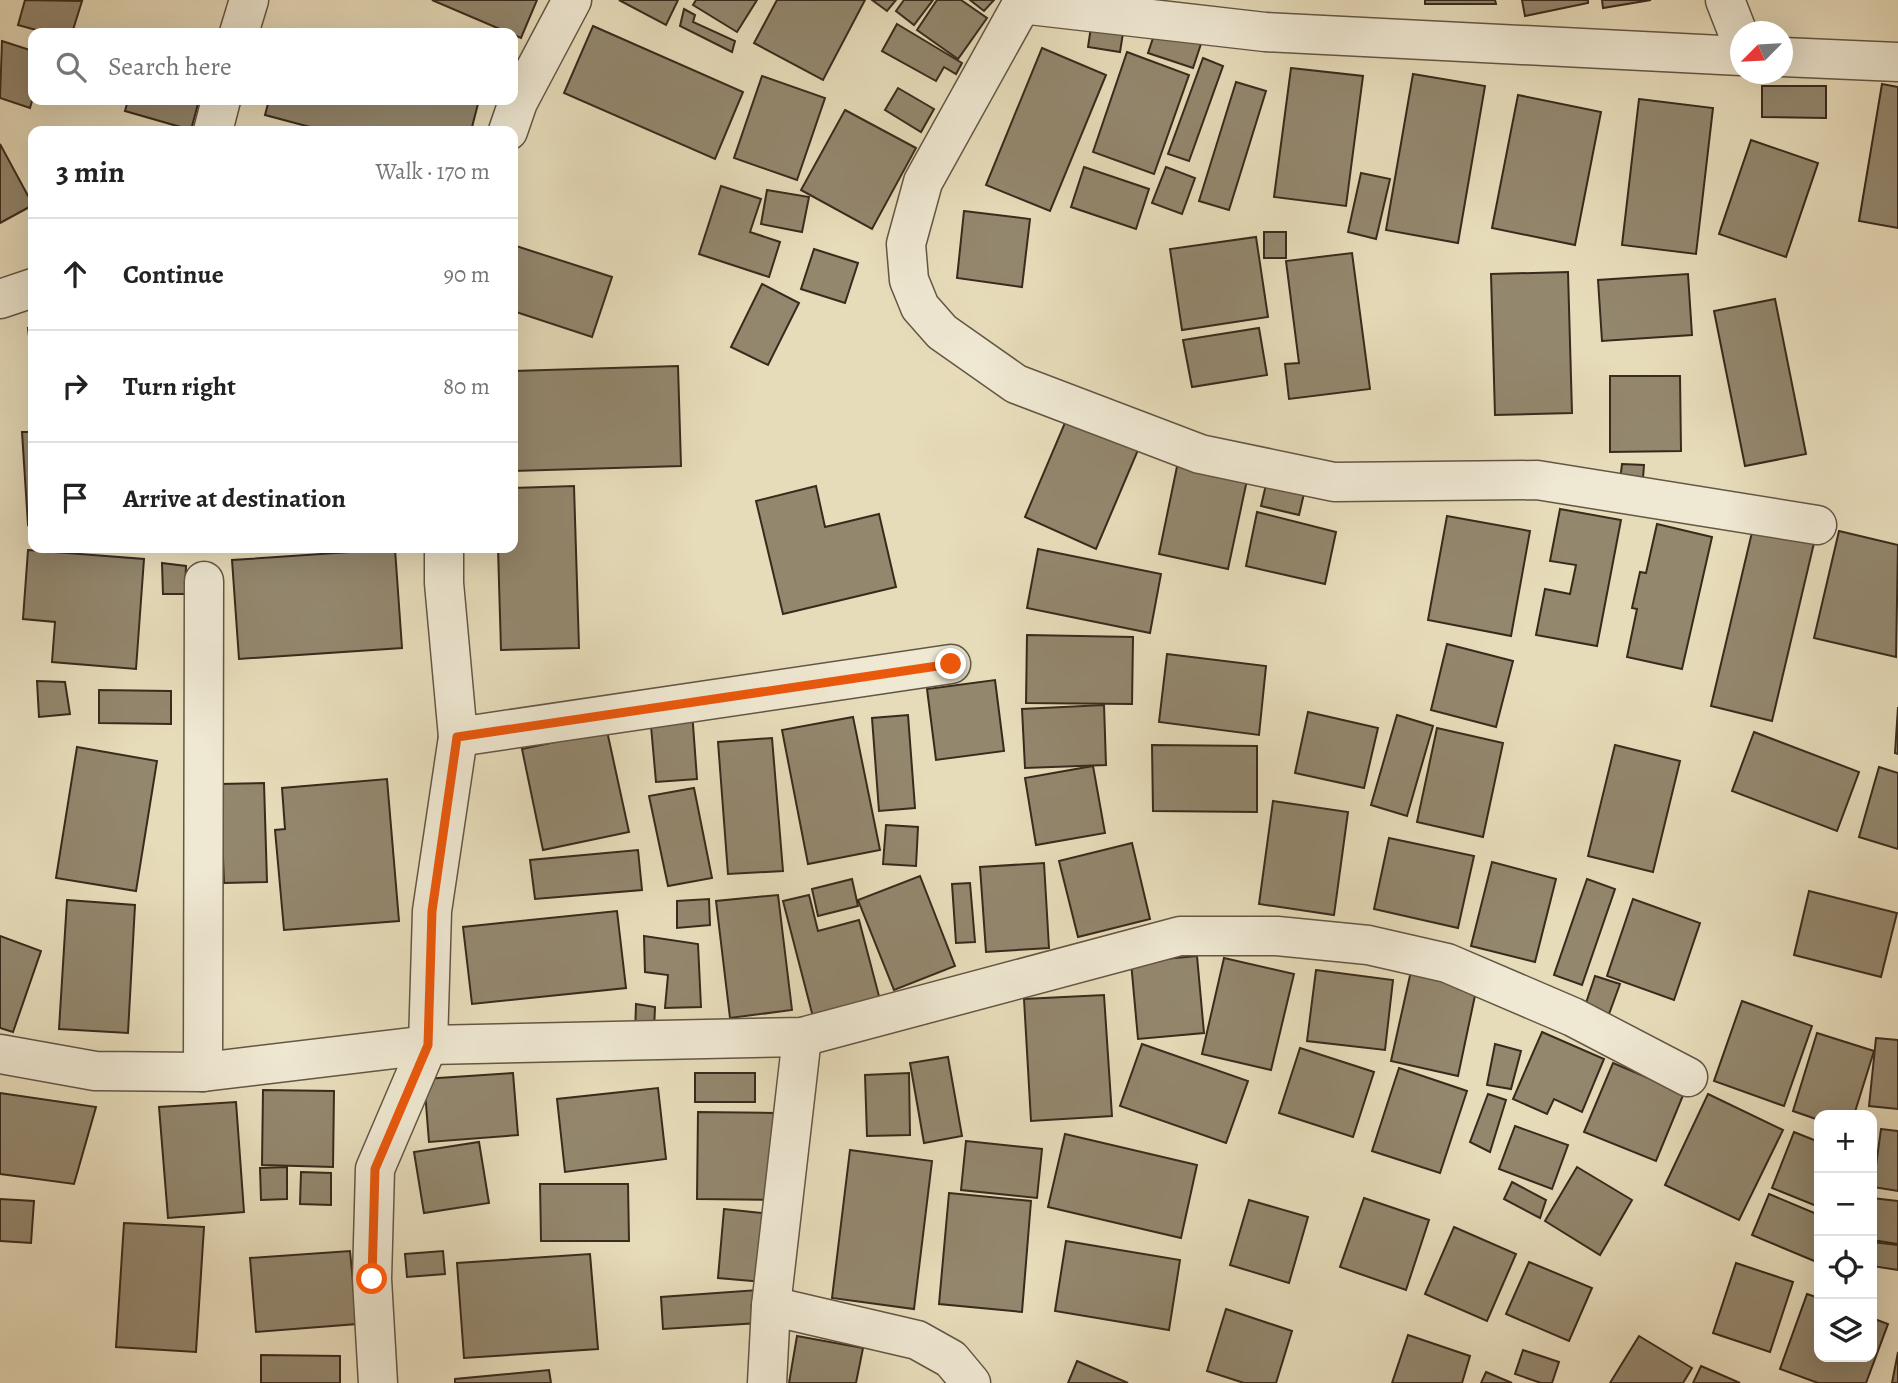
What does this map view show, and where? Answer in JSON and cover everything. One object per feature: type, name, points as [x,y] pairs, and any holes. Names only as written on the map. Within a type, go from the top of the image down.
[{"type":"street","points":[[241,28],[249,0]]},
{"type":"street","points":[[518,102],[572,0]]},
{"type":"street","points":[[1725,0],[1733,21]]},
{"type":"street","points":[[1730,55],[1265,32],[1022,2],[923,182],[906,244],[909,280],[920,307],[942,332],[1016,384],[1200,454],[1334,482],[1537,480],[1817,525]]},
{"type":"street","points":[[1793,57],[1898,62]]},
{"type":"street","points":[[214,126],[220,105]]},
{"type":"street","points":[[510,126],[517,105]]},
{"type":"street","points":[[0,299],[28,290]]},
{"type":"street","points":[[378,1383],[372,1279],[375,1169],[428,1045],[432,911],[457,737],[444,583],[444,553]]},
{"type":"street","points":[[203,1072],[204,581]]},
{"type":"street","points":[[457,737],[951,664]]},
{"type":"street","points":[[0,1054],[95,1071],[203,1072],[428,1045],[802,1037],[1180,936],[1277,936],[1368,945],[1447,963],[1573,1017],[1688,1077]]},
{"type":"street","points":[[767,1383],[771,1306],[802,1037]]},
{"type":"street","points":[[771,1306],[918,1340],[951,1359],[971,1383]]},
{"type":"building","points":[[25,0],[82,1],[74,28],[29,28],[18,25]]},
{"type":"building","points":[[432,0],[537,0],[521,38],[518,37],[518,28],[498,28]]},
{"type":"building","points":[[619,0],[678,0],[666,25]]},
{"type":"building","points":[[696,0],[757,0],[737,32],[693,5]]},
{"type":"building","points":[[777,0],[865,0],[823,80],[754,43]]},
{"type":"building","points":[[872,0],[896,0],[887,11]]},
{"type":"building","points":[[904,0],[933,0],[914,25],[896,11]]},
{"type":"building","points":[[937,0],[961,0],[987,18],[958,59],[917,30]]},
{"type":"building","points":[[970,0],[994,0],[984,11]]},
{"type":"building","points":[[1425,0],[1495,0],[1496,4],[1425,4]]},
{"type":"building","points":[[1522,0],[1588,0],[1588,3],[1525,16]]},
{"type":"building","points":[[1602,0],[1651,0],[1603,8]]},
{"type":"building","points":[[684,9],[695,15],[693,22],[735,41],[732,52],[680,26]]},
{"type":"building","points":[[897,24],[962,63],[956,74],[944,67],[936,81],[882,51]]},
{"type":"building","points":[[593,26],[743,92],[715,159],[564,93]]},
{"type":"building","points":[[1091,27],[1123,33],[1120,52],[1088,47]]},
{"type":"building","points":[[1156,29],[1201,44],[1193,68],[1148,53]]},
{"type":"building","points":[[2,41],[28,49],[30,108],[0,98]]},
{"type":"building","points":[[1042,48],[1106,75],[1050,211],[986,185]]},
{"type":"building","points":[[1127,52],[1189,75],[1154,174],[1093,152]]},
{"type":"building","points":[[1203,58],[1223,66],[1189,161],[1168,154]]},
{"type":"building","points":[[1291,68],[1363,76],[1346,206],[1274,197]]},
{"type":"building","points":[[1413,74],[1485,86],[1458,243],[1386,230]]},
{"type":"building","points":[[762,76],[825,98],[797,180],[734,158]]},
{"type":"building","points":[[1236,82],[1266,91],[1229,210],[1199,201]]},
{"type":"building","points":[[1882,84],[1898,87],[1898,228],[1859,221]]},
{"type":"building","points":[[1762,86],[1826,86],[1826,118],[1762,117]]},
{"type":"building","points":[[898,88],[934,109],[921,132],[885,110]]},
{"type":"building","points":[[1518,95],[1601,112],[1575,245],[1492,228]]},
{"type":"building","points":[[1639,99],[1713,108],[1696,254],[1622,245]]},
{"type":"building","points":[[127,105],[198,105],[192,126],[177,126],[125,111]]},
{"type":"building","points":[[268,105],[478,105],[472,126],[306,126],[265,115]]},
{"type":"building","points":[[845,110],[916,148],[872,229],[801,190]]},
{"type":"building","points":[[1751,140],[1818,163],[1786,257],[1719,234]]},
{"type":"building","points":[[0,144],[28,196],[28,208],[0,223]]},
{"type":"building","points":[[1084,167],[1149,189],[1136,229],[1071,207]]},
{"type":"building","points":[[1166,167],[1195,178],[1182,214],[1152,203]]},
{"type":"building","points":[[1361,173],[1390,179],[1376,239],[1348,232]]},
{"type":"building","points":[[721,186],[761,199],[750,232],[780,242],[769,277],[699,254]]},
{"type":"building","points":[[767,190],[809,197],[802,232],[761,224]]},
{"type":"building","points":[[964,211],[1030,219],[1022,287],[957,278]]},
{"type":"building","points":[[1264,232],[1286,232],[1286,258],[1264,258]]},
{"type":"building","points":[[1256,237],[1268,317],[1182,330],[1170,249]]},
{"type":"building","points":[[518,247],[612,277],[592,337],[518,313]]},
{"type":"building","points":[[814,249],[858,263],[845,303],[801,289]]},
{"type":"building","points":[[1352,253],[1370,389],[1289,399],[1285,364],[1299,363],[1286,261]]},
{"type":"building","points":[[1568,272],[1572,413],[1495,415],[1491,274]]},
{"type":"building","points":[[1688,274],[1692,335],[1602,341],[1598,280]]},
{"type":"building","points":[[762,284],[799,303],[768,365],[731,347]]},
{"type":"building","points":[[1775,299],[1806,454],[1745,466],[1714,311]]},
{"type":"building","points":[[1259,328],[1267,375],[1192,387],[1183,340]]},
{"type":"building","points":[[678,366],[681,466],[518,471],[518,371]]},
{"type":"building","points":[[1610,376],[1680,376],[1681,451],[1610,452]]},
{"type":"building","points":[[1067,418],[1138,450],[1096,549],[1025,517]]},
{"type":"building","points":[[22,432],[28,432],[28,525]]},
{"type":"building","points":[[1180,452],[1250,466],[1228,569],[1159,554]]},
{"type":"building","points":[[1622,464],[1644,465],[1642,491],[1619,489]]},
{"type":"building","points":[[1268,476],[1306,485],[1299,515],[1261,506]]},
{"type":"building","points":[[574,486],[579,648],[501,650],[498,553],[518,553],[518,488]]},
{"type":"building","points":[[816,486],[825,527],[879,514],[896,587],[783,614],[756,501]]},
{"type":"building","points":[[1560,509],[1621,520],[1597,646],[1536,635],[1545,589],[1570,594],[1576,565],[1550,561]]},
{"type":"building","points":[[1257,512],[1336,532],[1325,584],[1246,566]]},
{"type":"building","points":[[1447,516],[1530,531],[1511,636],[1428,620]]},
{"type":"building","points":[[1657,524],[1712,537],[1682,669],[1627,657],[1637,609],[1632,608],[1640,572],[1646,573]]},
{"type":"building","points":[[1753,528],[1814,543],[1772,721],[1711,706]]},
{"type":"building","points":[[1839,531],[1898,545],[1896,657],[1814,638]]},
{"type":"building","points":[[1038,549],[1161,574],[1150,633],[1027,608]]},
{"type":"building","points":[[28,550],[28,553],[144,559],[136,669],[52,662],[55,622],[23,619]]},
{"type":"building","points":[[336,553],[395,553],[402,648],[239,659],[232,560]]},
{"type":"building","points":[[162,563],[186,566],[185,594],[163,594]]},
{"type":"building","points":[[1027,635],[1133,637],[1132,704],[1026,703]]},
{"type":"building","points":[[1447,644],[1513,661],[1496,727],[1431,710]]},
{"type":"building","points":[[1167,654],[1266,666],[1259,735],[1159,722]]},
{"type":"building","points":[[995,680],[1004,751],[936,760],[927,689]]},
{"type":"building","points":[[37,681],[65,682],[70,714],[39,717]]},
{"type":"building","points":[[99,690],[171,691],[171,724],[99,723]]},
{"type":"building","points":[[1104,705],[1106,765],[1025,768],[1022,709]]},
{"type":"building","points":[[1898,707],[1898,754],[1895,753]]},
{"type":"building","points":[[692,711],[697,779],[656,782],[650,715]]},
{"type":"building","points":[[1308,712],[1378,728],[1364,788],[1295,773]]},
{"type":"building","points":[[908,715],[915,808],[879,811],[872,718]]},
{"type":"building","points":[[1397,715],[1433,726],[1407,816],[1371,805]]},
{"type":"building","points":[[853,717],[880,850],[808,864],[782,730]]},
{"type":"building","points":[[1437,728],[1503,743],[1483,837],[1417,822]]},
{"type":"building","points":[[607,731],[629,832],[543,850],[522,749]]},
{"type":"building","points":[[1754,732],[1859,772],[1837,831],[1732,791]]},
{"type":"building","points":[[772,738],[783,871],[728,874],[718,742]]},
{"type":"building","points":[[1152,745],[1257,746],[1257,812],[1153,811]]},
{"type":"building","points":[[1615,745],[1680,761],[1653,872],[1588,856]]},
{"type":"building","points":[[77,747],[157,761],[136,891],[56,878]]},
{"type":"building","points":[[1093,766],[1105,833],[1036,845],[1025,778]]},
{"type":"building","points":[[1879,767],[1898,773],[1898,849],[1859,837]]},
{"type":"building","points":[[387,779],[399,921],[284,930],[275,830],[285,829],[282,788]]},
{"type":"building","points":[[264,783],[267,882],[224,883],[220,784]]},
{"type":"building","points":[[694,788],[712,878],[668,886],[649,796]]},
{"type":"building","points":[[1273,801],[1348,812],[1334,915],[1259,904]]},
{"type":"building","points":[[886,825],[918,827],[916,866],[883,864]]},
{"type":"building","points":[[1389,838],[1474,856],[1458,928],[1374,909]]},
{"type":"building","points":[[1132,843],[1150,919],[1078,937],[1059,861]]},
{"type":"building","points":[[638,850],[642,890],[535,899],[530,860]]},
{"type":"building","points":[[1492,862],[1556,879],[1535,962],[1471,946]]},
{"type":"building","points":[[1044,863],[1049,948],[986,952],[980,867]]},
{"type":"building","points":[[920,876],[955,966],[894,990],[858,900]]},
{"type":"building","points":[[852,879],[858,906],[818,916],[812,889]]},
{"type":"building","points":[[1587,879],[1615,889],[1582,985],[1554,975]]},
{"type":"building","points":[[970,883],[975,942],[956,943],[952,884]]},
{"type":"building","points":[[1809,891],[1897,913],[1881,977],[1794,955]]},
{"type":"building","points":[[778,895],[792,1010],[730,1018],[716,901]]},
{"type":"building","points":[[809,895],[818,931],[859,920],[880,1000],[813,1017],[783,901]]},
{"type":"building","points":[[709,899],[710,925],[677,928],[677,901]]},
{"type":"building","points":[[1633,899],[1700,923],[1674,1000],[1607,976]]},
{"type":"building","points":[[67,900],[135,905],[128,1033],[59,1029]]},
{"type":"building","points":[[617,911],[626,988],[472,1004],[463,927]]},
{"type":"building","points":[[0,936],[41,951],[13,1032],[0,1028]]},
{"type":"building","points":[[644,936],[698,944],[701,1007],[665,1008],[668,975],[645,972]]},
{"type":"building","points":[[1197,956],[1204,1033],[1138,1039],[1131,962]]},
{"type":"building","points":[[1224,958],[1294,974],[1271,1070],[1202,1054]]},
{"type":"building","points":[[1316,970],[1393,980],[1385,1050],[1307,1041]]},
{"type":"building","points":[[1411,971],[1477,986],[1458,1076],[1391,1061]]},
{"type":"building","points":[[1595,976],[1620,984],[1609,1014],[1585,1006]]},
{"type":"building","points":[[1104,995],[1112,1116],[1031,1121],[1024,999]]},
{"type":"building","points":[[1742,1001],[1812,1026],[1784,1106],[1714,1081]]},
{"type":"building","points":[[636,1004],[655,1007],[654,1031],[635,1034]]},
{"type":"building","points":[[1542,1032],[1604,1059],[1582,1112],[1554,1099],[1547,1114],[1513,1099]]},
{"type":"building","points":[[1817,1033],[1874,1051],[1856,1110],[1814,1110],[1814,1118],[1793,1111]]},
{"type":"building","points":[[1876,1038],[1898,1040],[1898,1109],[1869,1106]]},
{"type":"building","points":[[1142,1044],[1248,1081],[1226,1143],[1120,1106]]},
{"type":"building","points":[[1495,1044],[1521,1051],[1511,1089],[1487,1085]]},
{"type":"building","points":[[1300,1048],[1374,1072],[1353,1137],[1279,1113]]},
{"type":"building","points":[[948,1057],[962,1136],[924,1143],[910,1063]]},
{"type":"building","points":[[1613,1063],[1684,1093],[1656,1161],[1584,1132]]},
{"type":"building","points":[[1399,1068],[1467,1091],[1440,1173],[1372,1151]]},
{"type":"building","points":[[513,1073],[518,1135],[429,1142],[424,1079]]},
{"type":"building","points":[[695,1073],[755,1073],[755,1102],[695,1102]]},
{"type":"building","points":[[909,1073],[910,1135],[867,1136],[865,1075]]},
{"type":"building","points":[[658,1088],[666,1159],[565,1172],[557,1099]]},
{"type":"building","points":[[263,1090],[334,1091],[333,1167],[262,1165]]},
{"type":"building","points":[[0,1093],[96,1107],[74,1184],[0,1174]]},
{"type":"building","points":[[1488,1094],[1506,1100],[1490,1152],[1470,1142]]},
{"type":"building","points":[[1708,1094],[1783,1130],[1739,1220],[1665,1185]]},
{"type":"building","points":[[236,1102],[244,1212],[168,1218],[159,1107]]},
{"type":"building","points":[[698,1112],[774,1113],[774,1200],[697,1199]]},
{"type":"building","points":[[1515,1126],[1568,1145],[1552,1189],[1499,1169]]},
{"type":"building","points":[[1881,1129],[1898,1131],[1898,1191],[1877,1188]]},
{"type":"building","points":[[1794,1132],[1814,1140],[1814,1205],[1772,1188]]},
{"type":"building","points":[[1065,1134],[1197,1165],[1181,1238],[1048,1207]]},
{"type":"building","points":[[966,1141],[1042,1149],[1037,1198],[961,1190]]},
{"type":"building","points":[[479,1142],[489,1203],[424,1213],[414,1152]]},
{"type":"building","points":[[850,1150],[932,1161],[914,1309],[832,1298]]},
{"type":"building","points":[[287,1167],[287,1199],[261,1200],[260,1168]]},
{"type":"building","points":[[1577,1167],[1632,1200],[1600,1255],[1545,1221]]},
{"type":"building","points":[[301,1172],[331,1173],[331,1205],[300,1204]]},
{"type":"building","points":[[1512,1182],[1546,1200],[1540,1218],[1504,1199]]},
{"type":"building","points":[[540,1184],[628,1184],[629,1241],[541,1241]]},
{"type":"building","points":[[949,1193],[1031,1201],[1022,1312],[939,1304]]},
{"type":"building","points":[[1769,1194],[1814,1213],[1814,1261],[1752,1235]]},
{"type":"building","points":[[1364,1198],[1429,1220],[1406,1290],[1340,1267]]},
{"type":"building","points":[[0,1199],[34,1201],[31,1243],[0,1241]]},
{"type":"building","points":[[1877,1199],[1898,1201],[1898,1244],[1877,1241]]},
{"type":"building","points":[[1249,1200],[1308,1217],[1289,1283],[1230,1265]]},
{"type":"building","points":[[724,1209],[780,1215],[774,1283],[718,1278]]},
{"type":"building","points":[[124,1223],[204,1227],[196,1352],[116,1347]]},
{"type":"building","points":[[1454,1227],[1516,1254],[1487,1321],[1425,1294]]},
{"type":"building","points":[[1066,1241],[1180,1260],[1169,1330],[1055,1311]]},
{"type":"building","points":[[1877,1243],[1898,1245],[1898,1270],[1877,1267]]},
{"type":"building","points":[[350,1251],[357,1324],[256,1332],[250,1258]]},
{"type":"building","points":[[443,1251],[445,1274],[407,1277],[405,1254]]},
{"type":"building","points":[[590,1254],[598,1349],[464,1358],[457,1263]]},
{"type":"building","points":[[1529,1262],[1592,1288],[1569,1341],[1506,1314]]},
{"type":"building","points":[[1736,1263],[1793,1282],[1770,1352],[1713,1333]]},
{"type":"building","points":[[758,1290],[759,1323],[663,1329],[661,1297]]},
{"type":"building","points":[[1807,1294],[1814,1296],[1814,1362],[1874,1362],[1866,1383],[1818,1383],[1780,1369]]},
{"type":"building","points":[[1226,1309],[1292,1331],[1276,1383],[1244,1383],[1207,1371]]},
{"type":"building","points":[[1877,1320],[1888,1324],[1877,1354]]},
{"type":"building","points":[[1408,1335],[1470,1356],[1462,1383],[1392,1383]]},
{"type":"building","points":[[797,1336],[863,1348],[856,1383],[789,1383]]},
{"type":"building","points":[[1639,1336],[1692,1368],[1683,1383],[1610,1383]]},
{"type":"building","points":[[1523,1350],[1559,1362],[1552,1383],[1541,1383],[1515,1374]]},
{"type":"building","points":[[1898,1352],[1898,1383],[1892,1383]]},
{"type":"building","points":[[261,1355],[340,1356],[340,1383],[261,1383]]},
{"type":"building","points":[[1077,1361],[1128,1383],[1068,1383]]},
{"type":"building","points":[[1701,1366],[1740,1383],[1693,1383]]},
{"type":"building","points":[[549,1370],[551,1383],[455,1383],[455,1379]]},
{"type":"building","points":[[1486,1372],[1512,1383],[1481,1383]]},
{"type":"route","points":[[372,1279],[375,1169],[428,1045],[432,911],[457,737],[951,664]]}]
